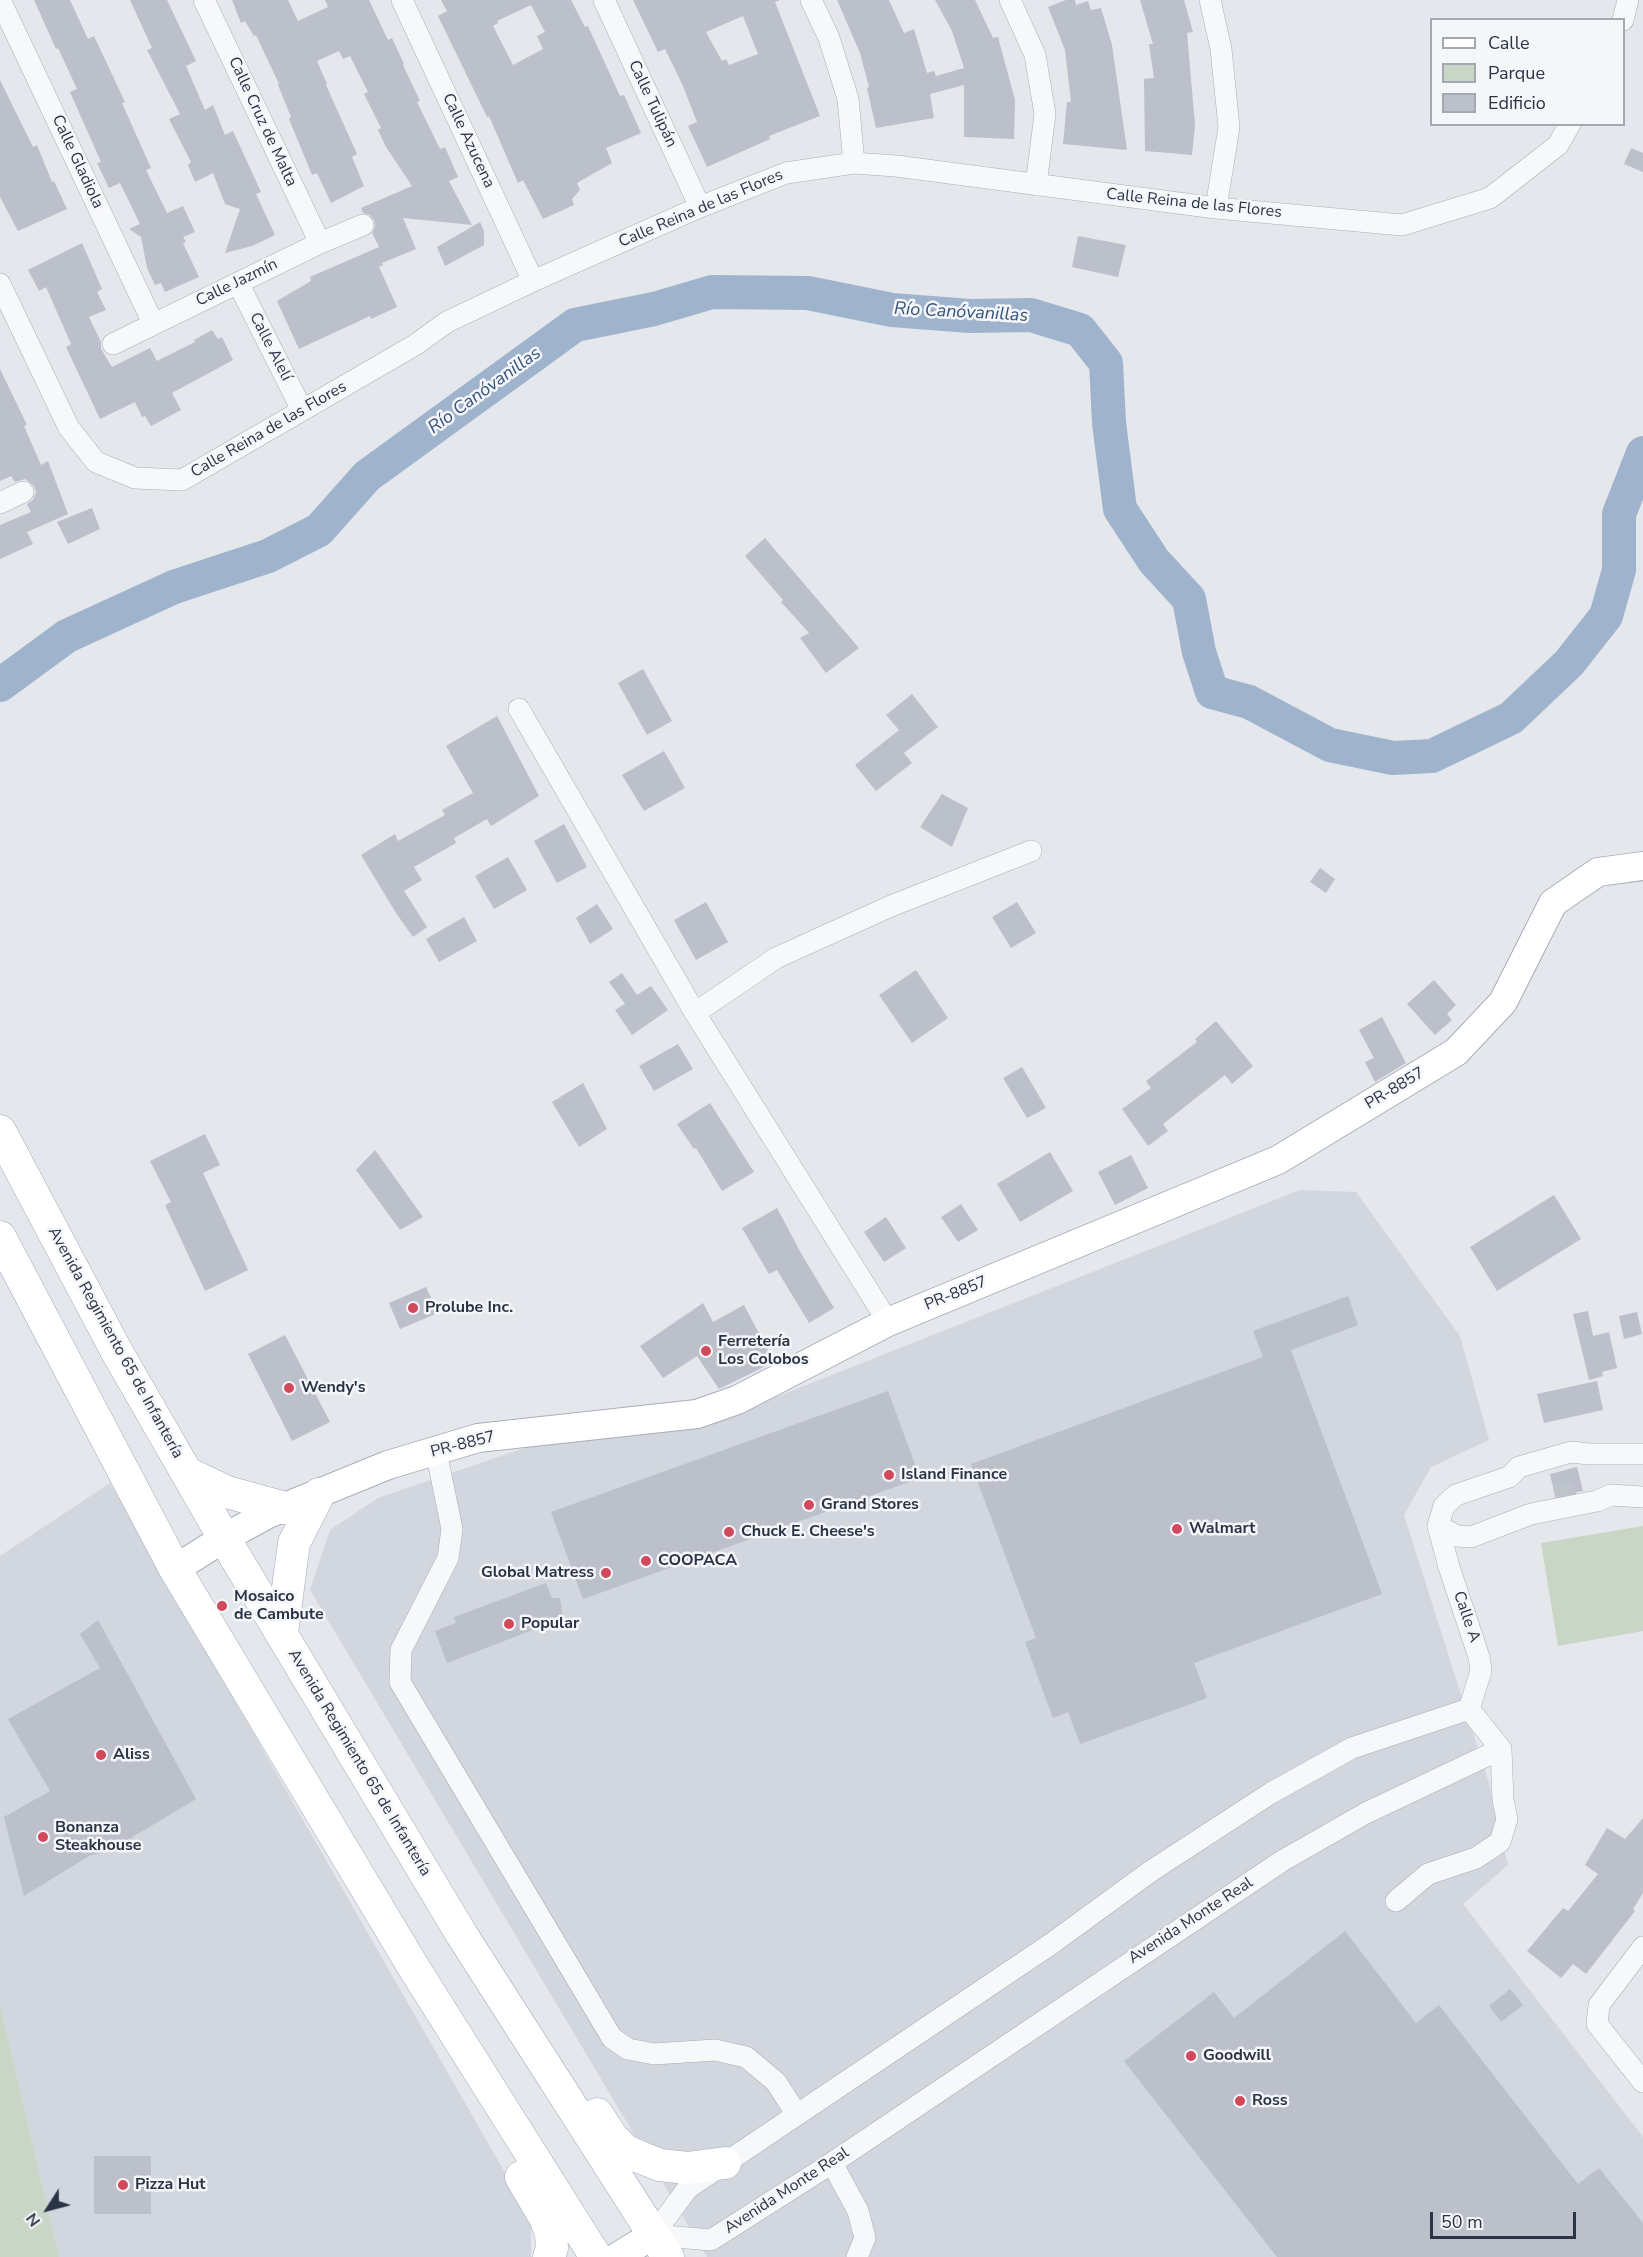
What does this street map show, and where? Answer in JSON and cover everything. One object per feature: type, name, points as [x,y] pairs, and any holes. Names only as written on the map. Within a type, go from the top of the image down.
[{"type":"main road","name":"Avenida Regimiento 65 de Infantería","points":[[0,1131],[117,1352],[225,1538],[462,1935],[660,2246]]},
{"type":"main road","points":[[0,1237],[175,1569],[414,1968],[596,2257]]},
{"type":"main road","points":[[187,1473],[227,1492],[285,1508]]},
{"type":"main road","points":[[282,1634],[294,1543],[319,1494]]},
{"type":"main road","points":[[473,2061],[483,2112],[545,2218],[551,2234],[552,2248],[549,2257]]},
{"type":"main road","points":[[554,2079],[576,2089],[588,2100],[612,2137],[626,2151],[673,2168],[702,2168],[725,2163]]},
{"type":"street","name":"Calle Gladiola","points":[[0,0],[153,323]]},
{"type":"street","name":"Calle Cruz de Malta","points":[[204,0],[320,243]]},
{"type":"street","name":"Calle Azucena","points":[[402,0],[533,281]]},
{"type":"street","name":"Calle Tulipán","points":[[604,0],[700,207]]},
{"type":"street","points":[[811,0],[829,38],[848,99],[854,163]]},
{"type":"street","points":[[1010,0],[1035,55],[1045,114],[1036,185]]},
{"type":"street","points":[[1210,0],[1221,49],[1229,127],[1216,208]]},
{"type":"street","points":[[1624,18],[1628,0]]},
{"type":"street","name":"Calle Reina de las Flores","points":[[0,284],[69,428],[96,462],[135,478],[182,480],[415,345],[447,322],[700,207],[786,173],[854,163],[896,166],[1216,208],[1402,225],[1490,198],[1558,145],[1569,126]]},
{"type":"street","name":"Calle Jazmín","points":[[113,344],[320,243],[363,225]]},
{"type":"street","name":"Calle Alelí","points":[[238,283],[302,410]]},
{"type":"street","points":[[0,503],[23,492]]},
{"type":"street","points":[[519,710],[695,1014],[888,1322]]},
{"type":"street","points":[[695,1014],[776,958],[891,906],[1030,851]]},
{"type":"street","name":"PR-8857","points":[[175,1569],[225,1538],[285,1508],[388,1465],[478,1438],[697,1414],[737,1400],[888,1322],[1278,1160],[1456,1052],[1503,1002],[1553,903],[1598,872],[1643,866]]},
{"type":"street","points":[[436,1451],[452,1529],[448,1558],[400,1650],[400,1682],[612,2038],[628,2049],[654,2054],[715,2050],[746,2057],[776,2082],[797,2115]]},
{"type":"street","points":[[1611,1495],[1597,1501],[1534,1514],[1471,1537],[1457,1536],[1438,1526],[1444,1506],[1456,1495],[1509,1477],[1519,1467],[1571,1452],[1643,1454]]},
{"type":"street","points":[[1582,1490],[1643,1497]]},
{"type":"street","points":[[1534,1514],[1541,1501],[1555,1496]]},
{"type":"street","name":"Calle A","points":[[1438,1526],[1480,1664],[1481,1671],[1469,1709]]},
{"type":"street","points":[[617,2257],[660,2246],[688,2188],[1051,1944],[1151,1871],[1271,1793],[1352,1748],[1469,1709],[1501,1749],[1503,1800],[1507,1818],[1500,1842],[1476,1858],[1428,1874],[1396,1901]]},
{"type":"street","name":"Avenida Monte Real","points":[[660,2246],[711,2240],[832,2163],[1282,1861],[1366,1813],[1501,1749]]},
{"type":"street","points":[[1643,1947],[1599,2005],[1597,2024],[1643,2082]]},
{"type":"street","points":[[832,2163],[858,2211],[865,2238],[857,2257]]},
{"type":"shaded area","points":[[1300,1190],[1356,1192],[1460,1336],[1489,1440],[1431,1467],[1404,1515],[1489,1783],[1508,1865],[1463,1904],[1643,2137],[1643,2257],[707,2257],[310,1590],[330,1530],[378,1498],[542,1442],[695,1429]]},
{"type":"shaded area","points":[[110,1483],[531,2218],[531,2257],[59,2257],[0,2005],[0,1556]]},
{"type":"green space","points":[[1643,1526],[1643,1631],[1558,1646],[1541,1543]]},
{"type":"green space","points":[[0,2005],[59,2257],[0,2257]]},
{"type":"building","points":[[34,0],[70,0],[88,39],[94,36],[125,102],[122,103],[151,168],[146,170],[167,213],[183,206],[195,232],[183,237],[186,242],[183,243],[199,277],[165,292],[161,283],[155,285],[147,268],[141,237],[129,229],[140,224],[120,183],[109,188],[97,163],[101,162],[70,92],[77,89]]},
{"type":"building","points":[[130,0],[167,0],[196,61],[186,66],[205,110],[213,105],[225,135],[233,131],[261,192],[256,194],[275,235],[252,246],[225,253],[240,209],[225,204],[213,173],[195,182],[188,165],[191,162],[169,119],[180,114],[147,50],[152,48]]},
{"type":"building","points":[[232,0],[288,0],[298,21],[328,7],[325,0],[369,0],[388,40],[392,38],[420,101],[417,102],[440,149],[445,147],[458,177],[449,181],[472,225],[403,218],[416,249],[382,263],[383,265],[379,267],[397,307],[371,319],[370,316],[299,349],[277,301],[311,281],[310,277],[379,247],[372,233],[375,227],[374,220],[370,215],[363,213],[361,208],[412,186],[386,147],[378,130],[381,128],[364,94],[368,92],[350,56],[343,59],[339,51],[317,61],[357,154],[352,157],[364,186],[331,203],[317,173],[312,175],[289,119],[291,117],[279,84],[256,35],[254,36],[245,21],[241,23]]},
{"type":"building","points":[[441,0],[571,0],[585,27],[588,26],[620,96],[624,95],[641,133],[606,148],[612,163],[577,183],[580,190],[572,199],[574,205],[543,219],[523,180],[518,183],[489,116],[487,117],[438,16],[447,11]],"holes":[[[531,5],[545,32],[537,36],[543,49],[513,65],[493,26],[498,23],[497,21]]]},
{"type":"building","points":[[633,0],[780,0],[775,2],[820,116],[769,136],[770,139],[707,167],[688,126],[697,122],[683,86],[665,49],[658,52]],"holes":[[[743,16],[758,54],[729,65],[726,59],[722,61],[706,32]]]},
{"type":"building","points":[[837,0],[889,0],[904,33],[914,29],[927,73],[934,71],[936,76],[964,68],[952,31],[935,0],[975,0],[993,38],[998,37],[1015,100],[1014,139],[964,137],[964,85],[930,94],[934,118],[876,128],[860,53]]},
{"type":"building","points":[[1066,0],[1075,0],[1076,5],[1088,1],[1091,10],[1101,8],[1112,45],[1127,150],[1063,144],[1067,102],[1071,102],[1065,50],[1048,7]]},
{"type":"building","points":[[1140,0],[1184,0],[1193,32],[1187,33],[1195,125],[1192,155],[1145,151],[1144,79],[1154,78],[1149,44],[1153,44]]},
{"type":"building","points":[[0,80],[33,147],[37,145],[52,182],[54,181],[67,209],[18,231],[0,197]]},
{"type":"building","points":[[1631,148],[1643,153],[1643,172],[1624,164]]},
{"type":"building","points":[[480,222],[484,231],[484,245],[445,266],[437,247]]},
{"type":"building","points":[[1078,236],[1126,245],[1118,277],[1072,267]]},
{"type":"building","points":[[82,243],[102,289],[97,292],[106,310],[89,317],[101,342],[101,349],[112,367],[150,348],[157,361],[195,342],[194,340],[212,330],[218,339],[222,337],[233,360],[172,393],[181,410],[151,426],[145,416],[142,417],[135,402],[100,419],[66,347],[71,344],[46,287],[39,291],[28,270]]},
{"type":"building","points":[[0,369],[27,425],[24,426],[41,465],[48,461],[68,514],[27,532],[33,544],[0,559],[0,525],[31,512],[27,504],[33,500],[36,492],[34,486],[25,479],[15,482],[11,476],[0,481]]},
{"type":"building","points":[[92,508],[100,529],[68,544],[57,522]]},
{"type":"building","points":[[765,538],[859,648],[826,673],[800,638],[809,633],[745,556]]},
{"type":"building","points":[[643,669],[672,721],[647,735],[618,683]]},
{"type":"building","points":[[912,694],[938,727],[904,753],[912,763],[876,791],[855,765],[899,730],[886,715]]},
{"type":"building","points":[[497,716],[539,796],[491,826],[487,819],[454,838],[456,843],[414,867],[422,880],[404,891],[427,927],[413,937],[361,855],[395,834],[398,841],[445,815],[442,810],[473,793],[446,746]]},
{"type":"building","points":[[664,751],[685,788],[644,811],[622,775]]},
{"type":"building","points":[[942,794],[968,808],[952,847],[920,827]]},
{"type":"building","points":[[564,824],[587,867],[557,883],[534,841]]},
{"type":"building","points":[[508,857],[527,890],[494,909],[475,876]]},
{"type":"building","points":[[1320,868],[1335,879],[1326,893],[1310,882]]},
{"type":"building","points":[[706,902],[728,942],[696,960],[674,920]]},
{"type":"building","points":[[1017,902],[1036,933],[1011,948],[992,917]]},
{"type":"building","points":[[597,904],[613,929],[590,944],[576,918]]},
{"type":"building","points":[[464,917],[477,941],[439,962],[426,939]]},
{"type":"building","points":[[916,970],[948,1018],[912,1043],[879,995]]},
{"type":"building","points":[[622,973],[637,995],[651,986],[668,1010],[632,1035],[615,1010],[625,1004],[609,982]]},
{"type":"building","points":[[1434,980],[1456,1005],[1447,1014],[1452,1020],[1435,1035],[1407,1004]]},
{"type":"building","points":[[1382,1017],[1406,1063],[1375,1082],[1365,1062],[1374,1058],[1359,1030]]},
{"type":"building","points":[[1216,1021],[1253,1066],[1232,1084],[1225,1075],[1163,1124],[1168,1131],[1148,1146],[1122,1109],[1151,1088],[1146,1081],[1197,1042],[1195,1039]]},
{"type":"building","points":[[678,1044],[693,1069],[654,1091],[639,1066]]},
{"type":"building","points":[[1022,1067],[1046,1108],[1027,1118],[1003,1078]]},
{"type":"building","points":[[583,1083],[607,1129],[579,1147],[552,1102]]},
{"type":"building","points":[[710,1103],[754,1172],[722,1191],[696,1148],[694,1149],[677,1124]]},
{"type":"building","points":[[205,1134],[220,1165],[203,1173],[248,1270],[205,1291],[165,1205],[171,1202],[150,1161]]},
{"type":"building","points":[[375,1150],[423,1217],[400,1230],[356,1170]]},
{"type":"building","points":[[1050,1152],[1073,1191],[1020,1222],[997,1184]]},
{"type":"building","points":[[1131,1155],[1148,1188],[1115,1205],[1098,1172]]},
{"type":"building","points":[[1554,1195],[1581,1239],[1497,1291],[1470,1247]]},
{"type":"building","points":[[961,1204],[978,1230],[958,1242],[941,1217]]},
{"type":"building","points":[[777,1208],[834,1308],[809,1323],[777,1270],[769,1274],[742,1228]]},
{"type":"building","points":[[886,1217],[906,1248],[884,1262],[864,1232]]},
{"type":"building","name":"Prolube Inc.","points":[[426,1287],[438,1313],[400,1329],[389,1303]]},
{"type":"building","name":"Walmart","points":[[1348,1296],[1358,1325],[1291,1350],[1382,1594],[1194,1663],[1207,1698],[1080,1744],[1068,1712],[1053,1718],[1025,1642],[1036,1638],[971,1464],[1263,1357],[1253,1331]]},
{"type":"building","name":"Ferretería Los Colobos","points":[[703,1303],[713,1322],[744,1305],[774,1362],[719,1389],[697,1356],[663,1378],[640,1346]]},
{"type":"building","points":[[1588,1311],[1593,1336],[1609,1332],[1617,1368],[1602,1372],[1603,1376],[1589,1380],[1573,1314]]},
{"type":"building","points":[[1637,1312],[1642,1334],[1624,1339],[1619,1316]]},
{"type":"building","name":"Wendy's","points":[[285,1335],[330,1422],[292,1441],[248,1354]]},
{"type":"building","points":[[1597,1381],[1603,1410],[1544,1423],[1537,1394]]},
{"type":"building","points":[[888,1391],[920,1478],[583,1599],[551,1512]]},
{"type":"building","points":[[1577,1467],[1583,1491],[1555,1496],[1550,1474]]},
{"type":"building","name":"Popular","points":[[546,1583],[552,1598],[560,1598],[564,1626],[545,1629],[543,1626],[447,1663],[435,1631],[456,1623],[454,1617]]},
{"type":"building","name":"Aliss","points":[[98,1620],[196,1799],[111,1850],[89,1856],[24,1896],[4,1817],[50,1791],[8,1719],[100,1668],[80,1634]]},
{"type":"building","points":[[1643,1818],[1643,1893],[1633,1909],[1635,1911],[1586,1974],[1573,1964],[1561,1978],[1527,1951],[1563,1908],[1568,1911],[1598,1874],[1585,1865],[1607,1828],[1625,1839]]},
{"type":"building","points":[[1345,1931],[1416,2023],[1439,2005],[1578,2184],[1599,2168],[1643,2223],[1643,2257],[1277,2257],[1124,2061],[1214,1992],[1234,2018]]},
{"type":"building","points":[[1510,1989],[1523,2005],[1501,2022],[1489,2006]]},
{"type":"building","name":"Pizza Hut","points":[[94,2156],[151,2156],[151,2214],[94,2214]]},
{"type":"waterway","name":"Río Canóvanillas","points":[[0,685],[67,636],[174,587],[268,556],[319,530],[367,476],[575,325],[654,309],[712,292],[808,293],[892,310],[970,316],[1031,315],[1080,330],[1106,363],[1109,423],[1120,509],[1154,561],[1189,599],[1199,652],[1212,692],[1249,702],[1330,745],[1393,758],[1432,756],[1511,718],[1569,663],[1606,616],[1619,570],[1619,514],[1643,453]]},
{"type":"tunnel","points":[[1555,1496],[1582,1490]]},
{"type":"place","name":"Prolube Inc.","points":[[413,1308]]},
{"type":"place","name":"Ferretería Los Colobos","points":[[706,1351]]},
{"type":"place","name":"Wendy's","points":[[289,1388]]},
{"type":"place","name":"Island Finance","points":[[889,1475]]},
{"type":"place","name":"Grand Stores","points":[[809,1505]]},
{"type":"place","name":"Walmart","points":[[1177,1529]]},
{"type":"place","name":"Chuck E. Cheese's","points":[[729,1532]]},
{"type":"place","name":"COOPACA","points":[[646,1561]]},
{"type":"place","name":"Global Matress","points":[[606,1573]]},
{"type":"place","name":"Mosaico de Cambute","points":[[222,1606]]},
{"type":"place","name":"Popular","points":[[509,1624]]},
{"type":"place","name":"Aliss","points":[[101,1755]]},
{"type":"place","name":"Bonanza Steakhouse","points":[[43,1837]]},
{"type":"place","name":"Goodwill","points":[[1191,2056]]},
{"type":"place","name":"Ross","points":[[1240,2101]]},
{"type":"place","name":"Pizza Hut","points":[[123,2185]]}]
